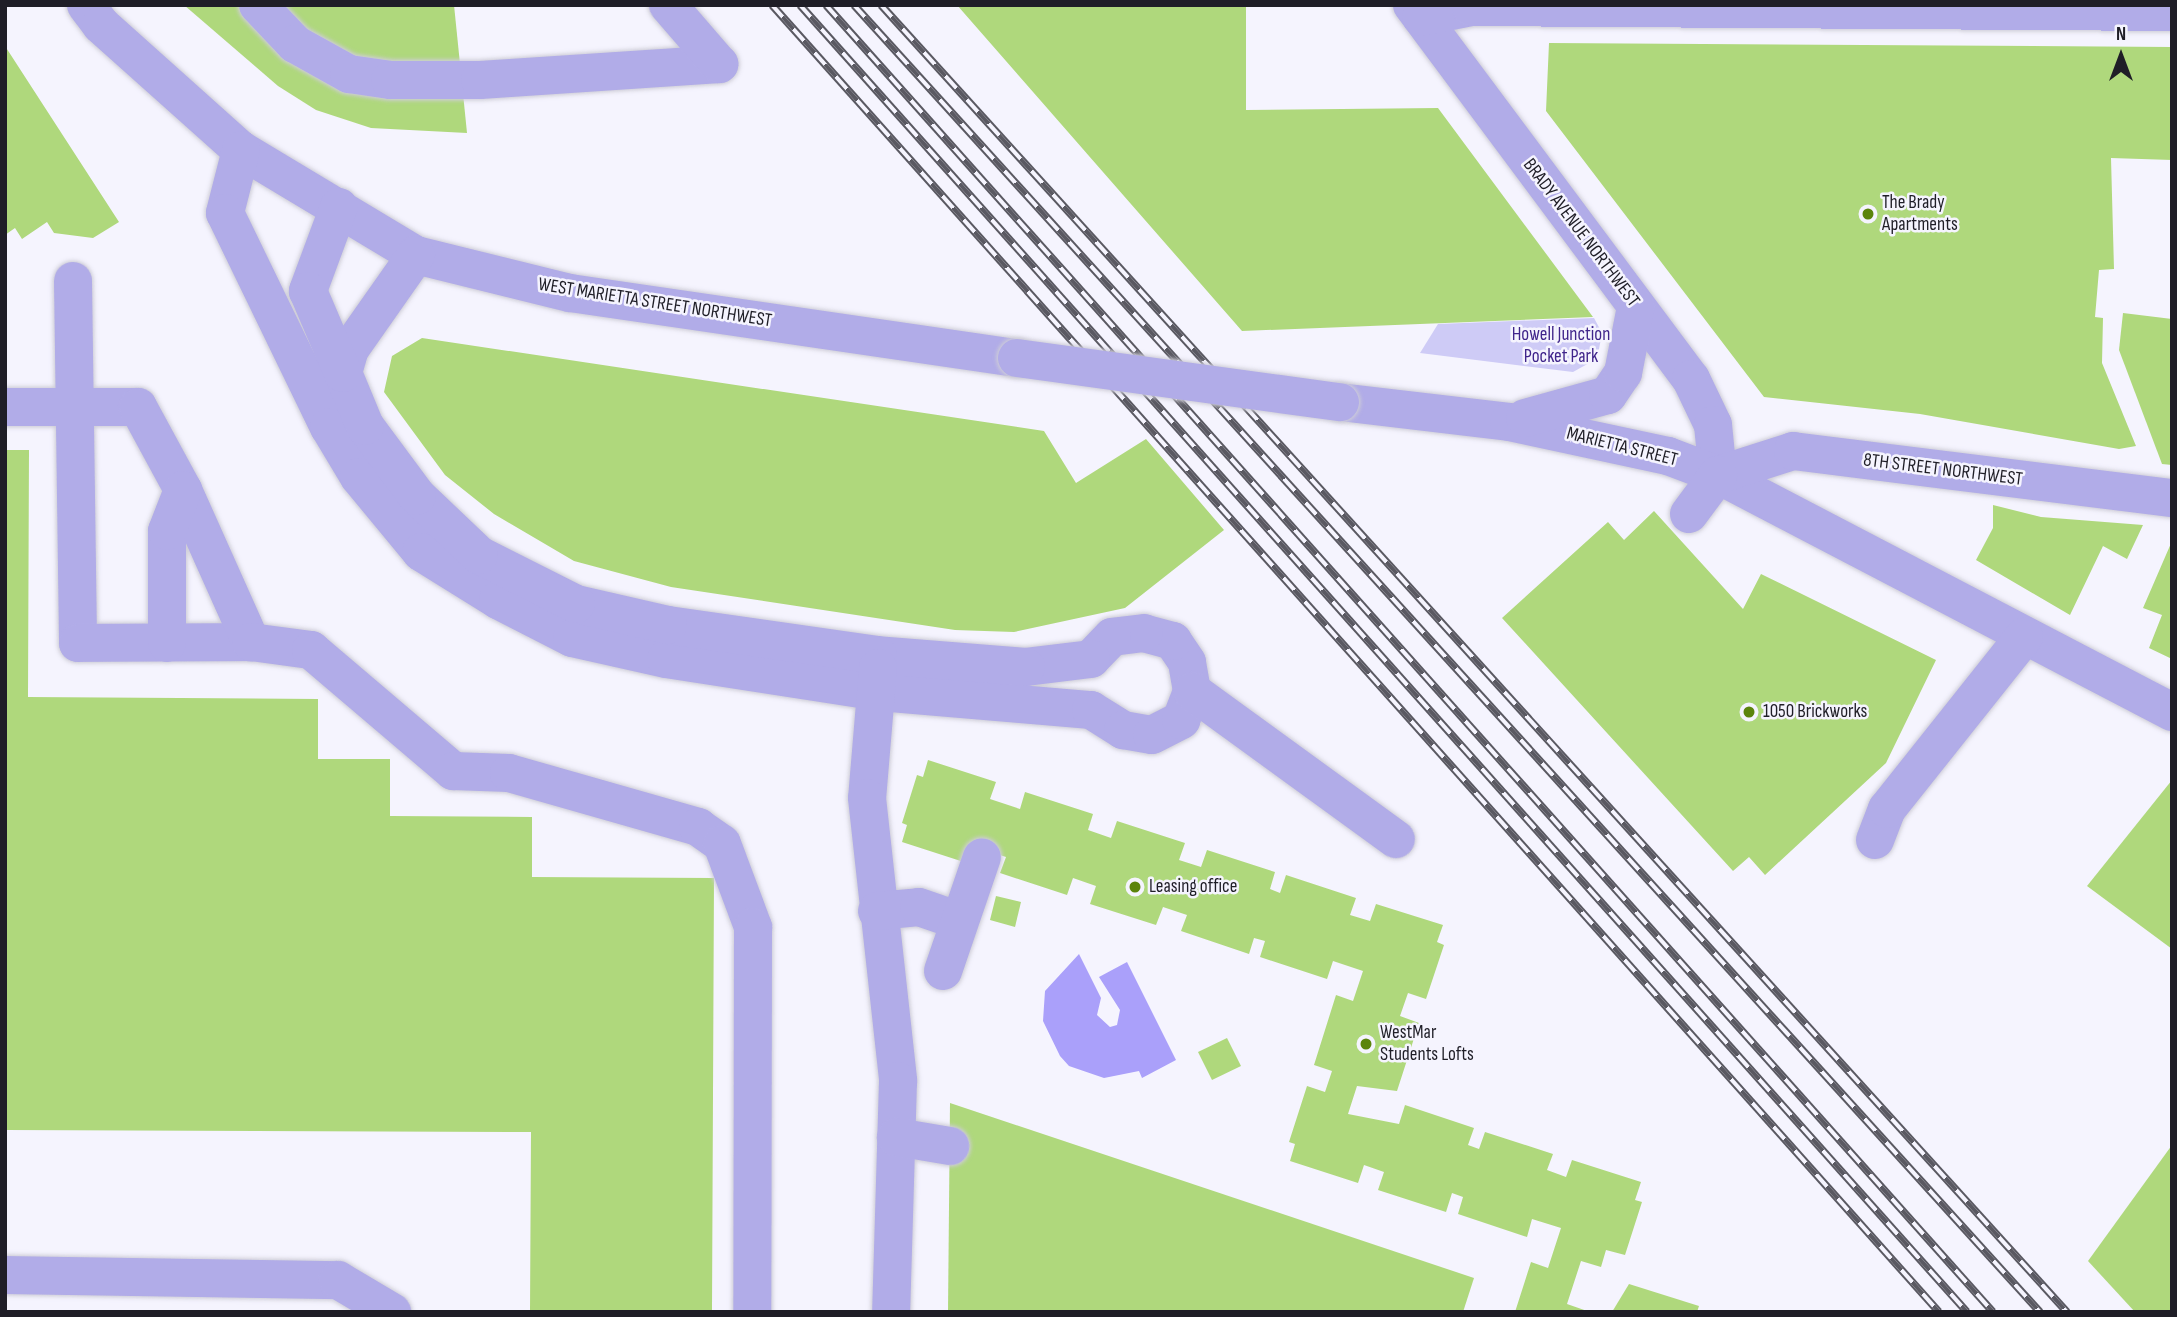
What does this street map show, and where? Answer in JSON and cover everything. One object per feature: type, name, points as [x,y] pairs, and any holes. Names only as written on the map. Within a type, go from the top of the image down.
[{"type":"street","name":"WEST MARIETTA STREET NORTHWEST","points":[[86,5],[101,25],[241,149],[416,255],[570,293],[1017,358]]},
{"type":"street","points":[[258,5],[295,44],[349,74],[390,80],[480,80],[719,64],[668,5]]},
{"type":"street","points":[[1416,11],[1471,7],[2172,12]]},
{"type":"street","name":"BRADY AVENUE NORTHWEST","points":[[1416,11],[1691,379],[1713,425],[1718,475]]},
{"type":"street","points":[[241,149],[225,213],[359,477],[421,552],[572,638],[878,674],[1091,710],[1123,730],[1152,735],[1181,720],[1192,691],[1187,662],[1173,640],[1144,633],[1112,637],[1091,659],[1026,667],[878,674],[576,604],[479,555],[417,496],[365,426],[308,291],[339,207]]},
{"type":"street","points":[[343,373],[351,349],[416,255]]},
{"type":"street","points":[[73,281],[78,643],[251,642],[311,650],[453,771],[509,773],[698,827],[722,844],[752,926],[752,1312]]},
{"type":"street","points":[[267,298],[308,291]]},
{"type":"street","points":[[1509,422],[1608,394],[1623,373],[1636,307]]},
{"type":"street","name":"MARIETTA STREET","points":[[1017,358],[1509,422],[1601,438],[1718,475],[2172,712]]},
{"type":"street","points":[[5,407],[138,407],[183,490],[251,642]]},
{"type":"street","name":"8TH STREET NORTHWEST","points":[[1718,475],[1793,451],[2172,498]]},
{"type":"street","points":[[1689,514],[1718,475]]},
{"type":"street","points":[[167,643],[167,531],[183,490]]},
{"type":"street","points":[[1875,840],[1887,808],[2024,637]]},
{"type":"street","points":[[878,674],[867,798],[877,911],[898,1081],[891,1312]]},
{"type":"street","points":[[1192,691],[1396,839]]},
{"type":"street","points":[[943,971],[982,857]]},
{"type":"street","points":[[877,911],[919,907],[960,921]]},
{"type":"street","points":[[896,1138],[950,1146]]},
{"type":"street","points":[[5,1275],[338,1280],[392,1312]]},
{"type":"green space","name":"Howell Junction Pocket Park","points":[[1594,318],[1602,333],[1599,349],[1591,362],[1573,372],[1420,353],[1438,324]]},
{"type":"shaded area","points":[[1079,954],[1101,998],[1097,1015],[1110,1027],[1117,1025],[1120,1010],[1099,977],[1127,962],[1176,1060],[1142,1078],[1139,1071],[1104,1078],[1069,1066],[1060,1056],[1043,1021],[1045,991]]},
{"type":"building","points":[[184,5],[454,5],[467,133],[371,128],[316,110],[278,86]]},
{"type":"building","points":[[957,5],[1246,5],[1246,110],[1438,108],[1593,317],[1242,331]]},
{"type":"building","name":"The Brady Apartments","points":[[1549,43],[2172,47],[2172,160],[2111,158],[2114,269],[2099,270],[2095,317],[2103,318],[2102,363],[2136,446],[2119,449],[1920,414],[1764,397],[1546,111]]},
{"type":"building","points":[[5,46],[119,222],[93,238],[54,233],[47,222],[22,239],[15,228],[5,235]]},
{"type":"building","points":[[2123,313],[2172,319],[2172,465],[2162,464],[2119,350]]},
{"type":"building","points":[[422,338],[1044,431],[1076,483],[1146,439],[1224,530],[1125,608],[1014,632],[955,630],[671,587],[574,561],[494,514],[445,475],[384,392],[392,356]]},
{"type":"building","points":[[5,450],[29,450],[28,697],[318,699],[318,759],[390,759],[390,816],[532,817],[532,877],[714,878],[712,1312],[530,1312],[531,1132],[5,1130]]},
{"type":"building","points":[[1993,505],[2041,517],[2143,525],[2127,559],[2103,546],[2070,615],[1976,560],[1993,528]]},
{"type":"building","name":"1050 Brickworks","points":[[1654,511],[1743,609],[1761,574],[1936,660],[1886,763],[1765,875],[1749,857],[1733,871],[1502,618],[1608,522],[1624,540]]},
{"type":"building","points":[[2172,541],[2172,659],[2149,648],[2162,615],[2143,608]]},
{"type":"building","name":"WestMar Students Lofts","points":[[928,760],[996,782],[990,799],[1020,809],[1025,792],[1093,814],[1088,830],[1111,838],[1117,821],[1185,843],[1179,860],[1201,867],[1207,850],[1275,872],[1270,889],[1280,893],[1286,875],[1356,898],[1350,915],[1370,921],[1376,904],[1443,925],[1437,942],[1444,945],[1426,999],[1408,993],[1400,1016],[1419,1023],[1397,1091],[1357,1086],[1348,1114],[1399,1124],[1405,1105],[1474,1128],[1468,1145],[1479,1149],[1485,1132],[1553,1154],[1547,1170],[1566,1177],[1572,1160],[1641,1182],[1635,1200],[1642,1202],[1625,1255],[1606,1250],[1601,1267],[1581,1261],[1567,1304],[1590,1312],[1515,1312],[1531,1262],[1548,1268],[1561,1228],[1532,1219],[1527,1237],[1458,1214],[1463,1197],[1452,1193],[1446,1212],[1378,1190],[1384,1172],[1364,1165],[1358,1183],[1290,1161],[1295,1144],[1289,1142],[1307,1086],[1325,1092],[1332,1071],[1314,1065],[1336,995],[1353,1001],[1363,971],[1333,961],[1327,979],[1260,957],[1265,941],[1254,938],[1249,954],[1181,931],[1187,915],[1163,907],[1156,925],[1090,904],[1096,886],[1073,878],[1067,895],[1000,873],[1006,857],[975,847],[970,864],[902,842],[907,825],[902,823],[917,775],[923,777]]},
{"type":"building","points":[[2172,780],[2172,949],[2087,886]]},
{"type":"building","points":[[996,896],[1021,902],[1015,927],[990,920]]},
{"type":"building","points":[[1227,1038],[1241,1066],[1212,1080],[1198,1052]]},
{"type":"building","points":[[950,1103],[1474,1278],[1463,1312],[948,1312]]},
{"type":"building","points":[[2172,1145],[2172,1312],[2135,1312],[2088,1261]]},
{"type":"building","points":[[1629,1284],[1699,1306],[1697,1312],[1612,1312]]},
{"type":"railway","points":[[772,5],[1939,1312]]},
{"type":"railway","points":[[800,5],[1967,1312]]},
{"type":"railway","points":[[826,5],[1993,1312]]},
{"type":"railway","points":[[854,5],[2040,1312]]},
{"type":"railway","points":[[881,5],[2067,1312]]},
{"type":"place","name":"The Brady Apartments","points":[[1868,214]]},
{"type":"place","name":"1050 Brickworks","points":[[1749,712]]},
{"type":"place","name":"Leasing office","points":[[1135,887]]},
{"type":"place","name":"WestMar Students Lofts","points":[[1366,1044]]}]
